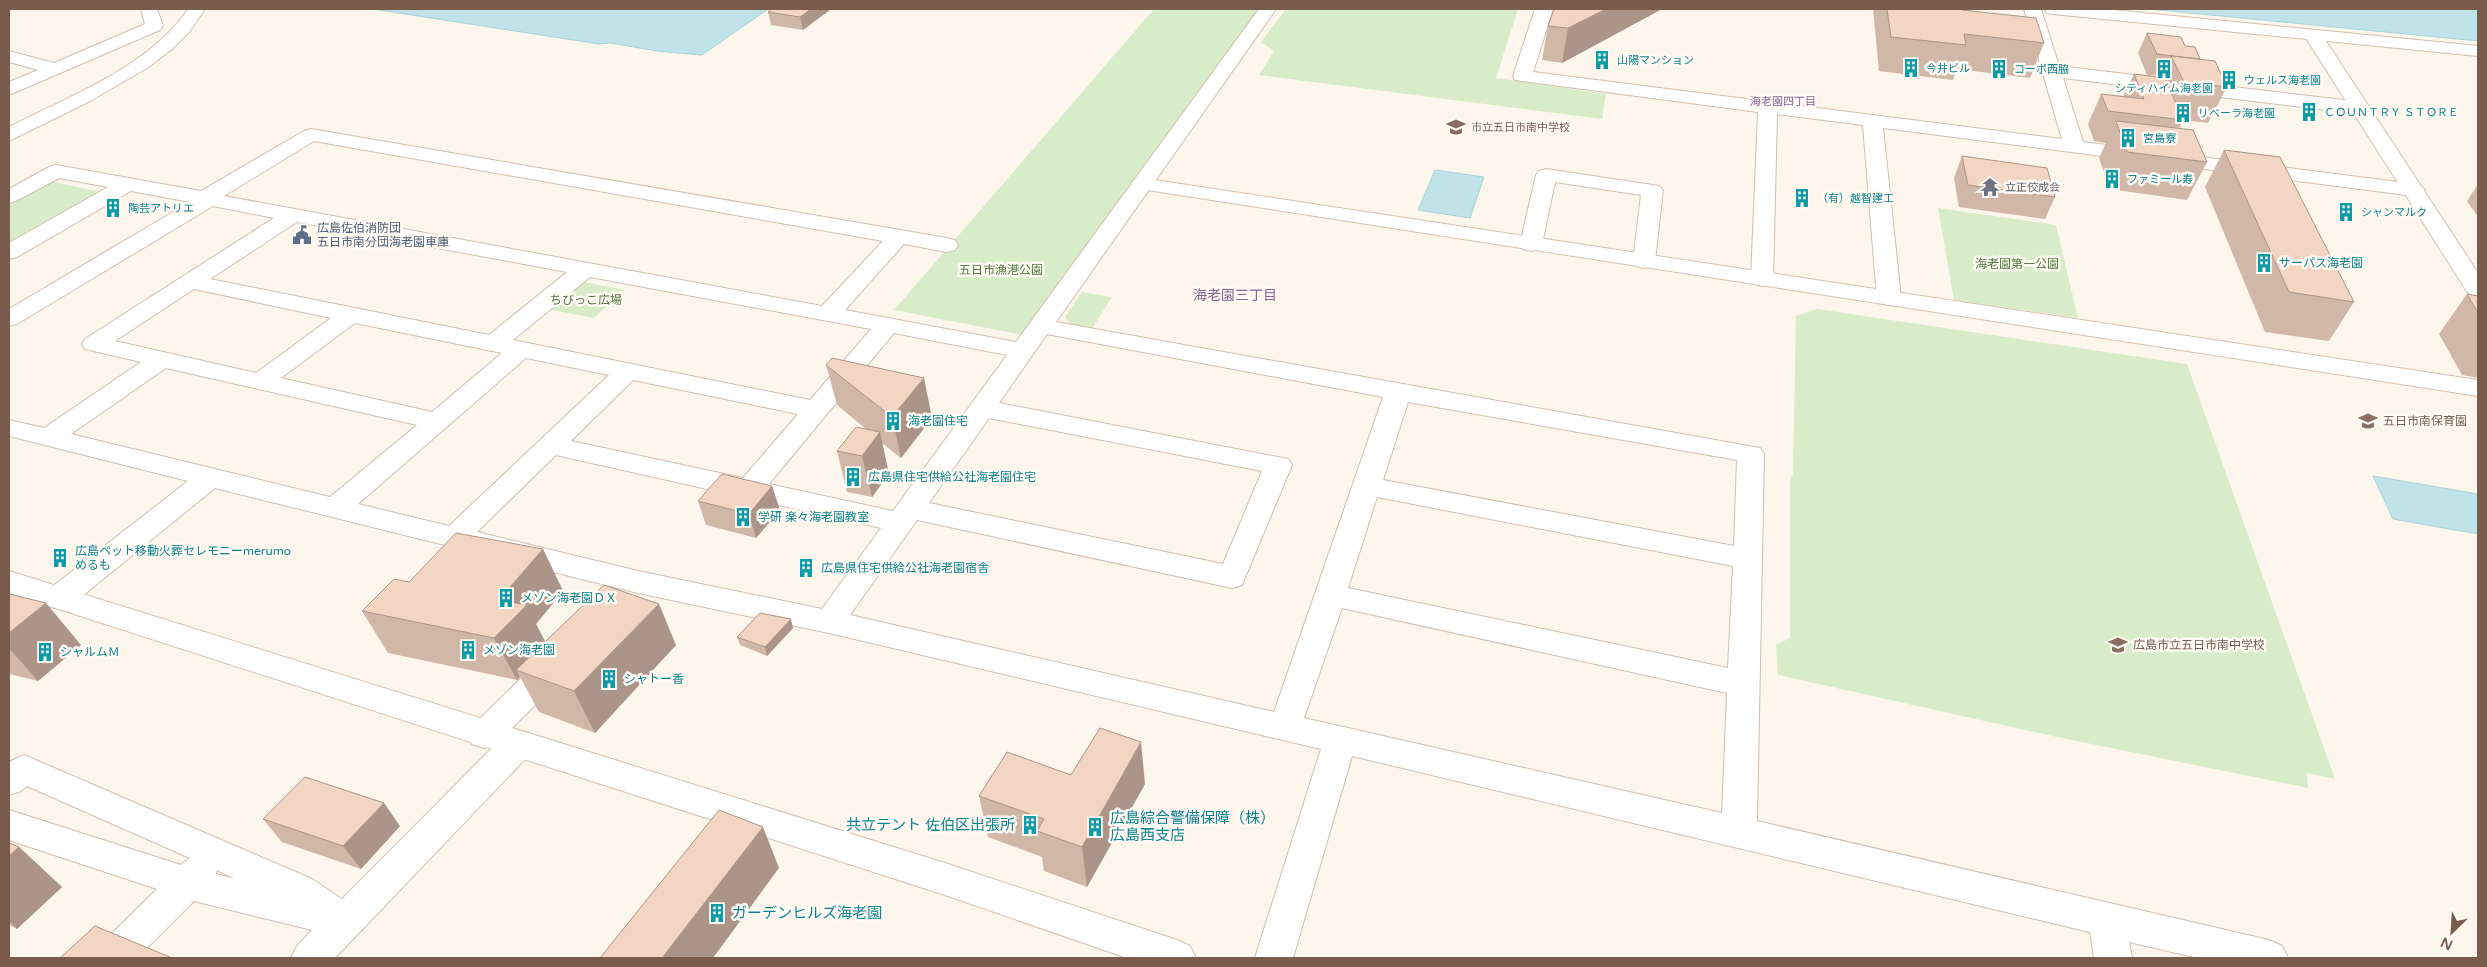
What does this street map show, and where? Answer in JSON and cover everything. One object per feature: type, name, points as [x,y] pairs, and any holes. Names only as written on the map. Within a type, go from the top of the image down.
[{"type":"street","points":[[9,89],[154,26],[149,9]]},
{"type":"street","points":[[9,135],[64,107],[148,58],[178,33],[196,9]]},
{"type":"street","points":[[829,622],[980,408],[1041,326],[1267,9]]},
{"type":"street","points":[[1544,9],[1522,76],[2414,190]]},
{"type":"street","points":[[2033,9],[2074,146]]},
{"type":"street","points":[[2053,9],[2478,51]]},
{"type":"street","points":[[2313,35],[2478,290]]},
{"type":"street","points":[[9,56],[55,69]]},
{"type":"street","points":[[2052,71],[2360,108]]},
{"type":"street","points":[[1762,279],[1768,108]]},
{"type":"street","points":[[1872,120],[1889,298]]},
{"type":"street","points":[[9,319],[311,135],[947,245]]},
{"type":"street","points":[[9,197],[56,171],[1022,350]]},
{"type":"street","points":[[1531,244],[1546,175],[1652,190],[1644,261]]},
{"type":"street","points":[[9,252],[129,184]]},
{"type":"street","points":[[1141,184],[2478,388]]},
{"type":"street","points":[[293,215],[94,344],[437,421]]},
{"type":"street","points":[[828,314],[899,237]]},
{"type":"street","points":[[494,343],[584,270]]},
{"type":"street","points":[[191,282],[817,410]]},
{"type":"street","points":[[260,382],[352,314]]},
{"type":"street","points":[[750,489],[888,325]]},
{"type":"street","points":[[1041,326],[1398,392],[1751,454],[1739,832]]},
{"type":"street","points":[[336,507],[522,349]]},
{"type":"street","points":[[50,437],[161,360]]},
{"type":"street","points":[[456,536],[628,371]]},
{"type":"street","points":[[1284,727],[1331,595],[1398,392]]},
{"type":"street","points":[[551,445],[750,489],[1232,577],[1278,466],[980,408]]},
{"type":"street","points":[[9,428],[209,478],[456,536],[627,593],[829,622],[1739,832],[2269,958]]},
{"type":"street","points":[[59,598],[209,478]]},
{"type":"street","points":[[1368,486],[1749,559]]},
{"type":"street","points":[[9,582],[484,735],[945,879],[1176,958]]},
{"type":"street","points":[[1331,595],[1745,684]]},
{"type":"street","points":[[484,735],[575,645]]},
{"type":"street","points":[[1274,958],[1340,740]]},
{"type":"street","points":[[310,958],[517,745]]},
{"type":"street","points":[[9,781],[24,769],[299,890],[345,922]]},
{"type":"street","points":[[9,826],[187,883],[345,922]]},
{"type":"street","points":[[112,958],[216,852]]},
{"type":"street","points":[[2107,920],[2113,958]]},
{"type":"green space","name":"五日市漁港公園","points":[[1154,9],[1259,9],[1023,335],[894,310]]},
{"type":"green space","points":[[1286,9],[1518,9],[1496,78],[1606,94],[1602,119],[1259,75],[1274,51],[1261,42]]},
{"type":"green space","points":[[54,182],[107,193],[9,248],[9,202],[43,184]]},
{"type":"green space","name":"海老園第一公園","points":[[1938,208],[2056,225],[2078,318],[1954,300]]},
{"type":"green space","name":"ちびっこ広場","points":[[579,281],[625,290],[594,318],[547,309]]},
{"type":"green space","points":[[1082,292],[1112,297],[1091,330],[1073,327],[1065,317]]},
{"type":"green space","points":[[1817,309],[2187,364],[2335,779],[2307,773],[2308,788],[2057,737],[1778,675],[1776,645],[1790,638],[1790,482],[1793,473],[1796,316]]},
{"type":"water","points":[[373,9],[768,9],[702,55],[657,51],[611,43],[599,44]]},
{"type":"water","points":[[2149,9],[2478,9],[2478,41]]},
{"type":"water","points":[[1435,170],[1484,177],[1470,218],[1418,210]]},
{"type":"water","points":[[2373,476],[2478,494],[2478,534],[2393,519]]},
{"type":"building","points":[[772,9],[811,9],[800,17],[768,12]]},
{"type":"building","points":[[1554,9],[1606,9],[1568,28],[1548,26]]},
{"type":"building","points":[[1887,9],[1962,9],[2036,18],[2044,43],[1964,34],[1966,45],[1891,37]]},
{"type":"building","points":[[2147,33],[2181,37],[2185,46],[2195,47],[2200,59],[2157,54]]},
{"type":"building","points":[[2171,56],[2215,61],[2227,87],[2184,82]]},
{"type":"building","points":[[2134,74],[2165,78],[2183,120],[2108,111],[2101,94],[2144,99]]},
{"type":"building","points":[[2116,121],[2193,130],[2207,162],[2127,152]]},
{"type":"building","points":[[2224,150],[2280,157],[2354,302],[2289,292]]},
{"type":"building","points":[[1962,156],[2047,168],[2055,197],[1968,185]]},
{"type":"building","points":[[2467,294],[2478,296],[2478,313]]},
{"type":"building","points":[[832,358],[924,378],[892,417],[826,365]]},
{"type":"building","points":[[856,427],[880,432],[862,456],[837,451]]},
{"type":"building","points":[[722,474],[772,486],[749,514],[698,501]]},
{"type":"building","points":[[456,533],[543,549],[499,600],[527,605],[494,638],[362,611],[394,579],[409,582]]},
{"type":"building","points":[[604,585],[659,604],[574,691],[516,670]]},
{"type":"building","points":[[9,594],[46,603],[9,633]]},
{"type":"building","points":[[760,613],[791,619],[765,647],[737,637]]},
{"type":"building","points":[[1100,728],[1141,742],[1082,847],[1037,831],[1044,819],[979,796],[1007,752],[1071,775]]},
{"type":"building","points":[[305,777],[384,803],[343,846],[263,819]]},
{"type":"building","points":[[719,810],[763,827],[662,958],[600,958]]},
{"type":"building","points":[[9,843],[19,847],[9,856]]},
{"type":"building","points":[[95,926],[172,958],[60,958]]},
{"type":"place","name":"山陽マンション","points":[[1602,60]]},
{"type":"place","name":"今井ビル","points":[[1911,68]]},
{"type":"place","name":"コーポ西脇","points":[[1999,69]]},
{"type":"place","name":"シティハイム海老園","points":[[2164,69]]},
{"type":"place","name":"ウェルス海老園","points":[[2229,80]]},
{"type":"place","name":"ＣＯＵＮＴＲＹ ＳＴＯＲＥ","points":[[2309,112]]},
{"type":"place","name":"リベーラ海老園","points":[[2183,113]]},
{"type":"place","name":"市立五日市南中学校","points":[[1456,127]]},
{"type":"place","name":"宮島寮","points":[[2128,138]]},
{"type":"place","name":"ファミール寿","points":[[2112,179]]},
{"type":"place","name":"立正佼成会","points":[[1990,187]]},
{"type":"place","name":"（有）越智建工","points":[[1802,198]]},
{"type":"place","name":"陶芸アトリエ","points":[[113,208]]},
{"type":"place","name":"シャンマルク","points":[[2346,212]]},
{"type":"place","name":"広島佐伯消防団 五日市南分団海老園車庫","points":[[302,235]]},
{"type":"place","name":"サーパス海老園","points":[[2264,263]]},
{"type":"place","name":"海老園住宅","points":[[893,421]]},
{"type":"place","name":"五日市南保育園","points":[[2368,421]]},
{"type":"place","name":"広島県住宅供給公社海老園住宅","points":[[853,477]]},
{"type":"place","name":"学研 楽々海老園教室","points":[[743,517]]},
{"type":"place","name":"広島ペット移動火葬セレモニーmerumo めるも","points":[[60,558]]},
{"type":"place","name":"広島県住宅供給公社海老園宿舎","points":[[806,568]]},
{"type":"place","name":"メゾン海老園ＤＸ","points":[[506,598]]},
{"type":"place","name":"広島市立五日市南中学校","points":[[2118,645]]},
{"type":"place","name":"メゾン海老園","points":[[468,650]]},
{"type":"place","name":"シャルムＭ","points":[[45,652]]},
{"type":"place","name":"シャトー香","points":[[609,679]]},
{"type":"place","name":"共立テント 佐伯区出張所","points":[[1030,825]]},
{"type":"place","name":"広島綜合警備保障（株） 広島西支店","points":[[1095,827]]},
{"type":"place","name":"ガーデンヒルズ海老園","points":[[717,913]]},
{"type":"district","name":"海老園四丁目","points":[[1783,101]]},
{"type":"district","name":"海老園三丁目","points":[[1235,295]]}]
